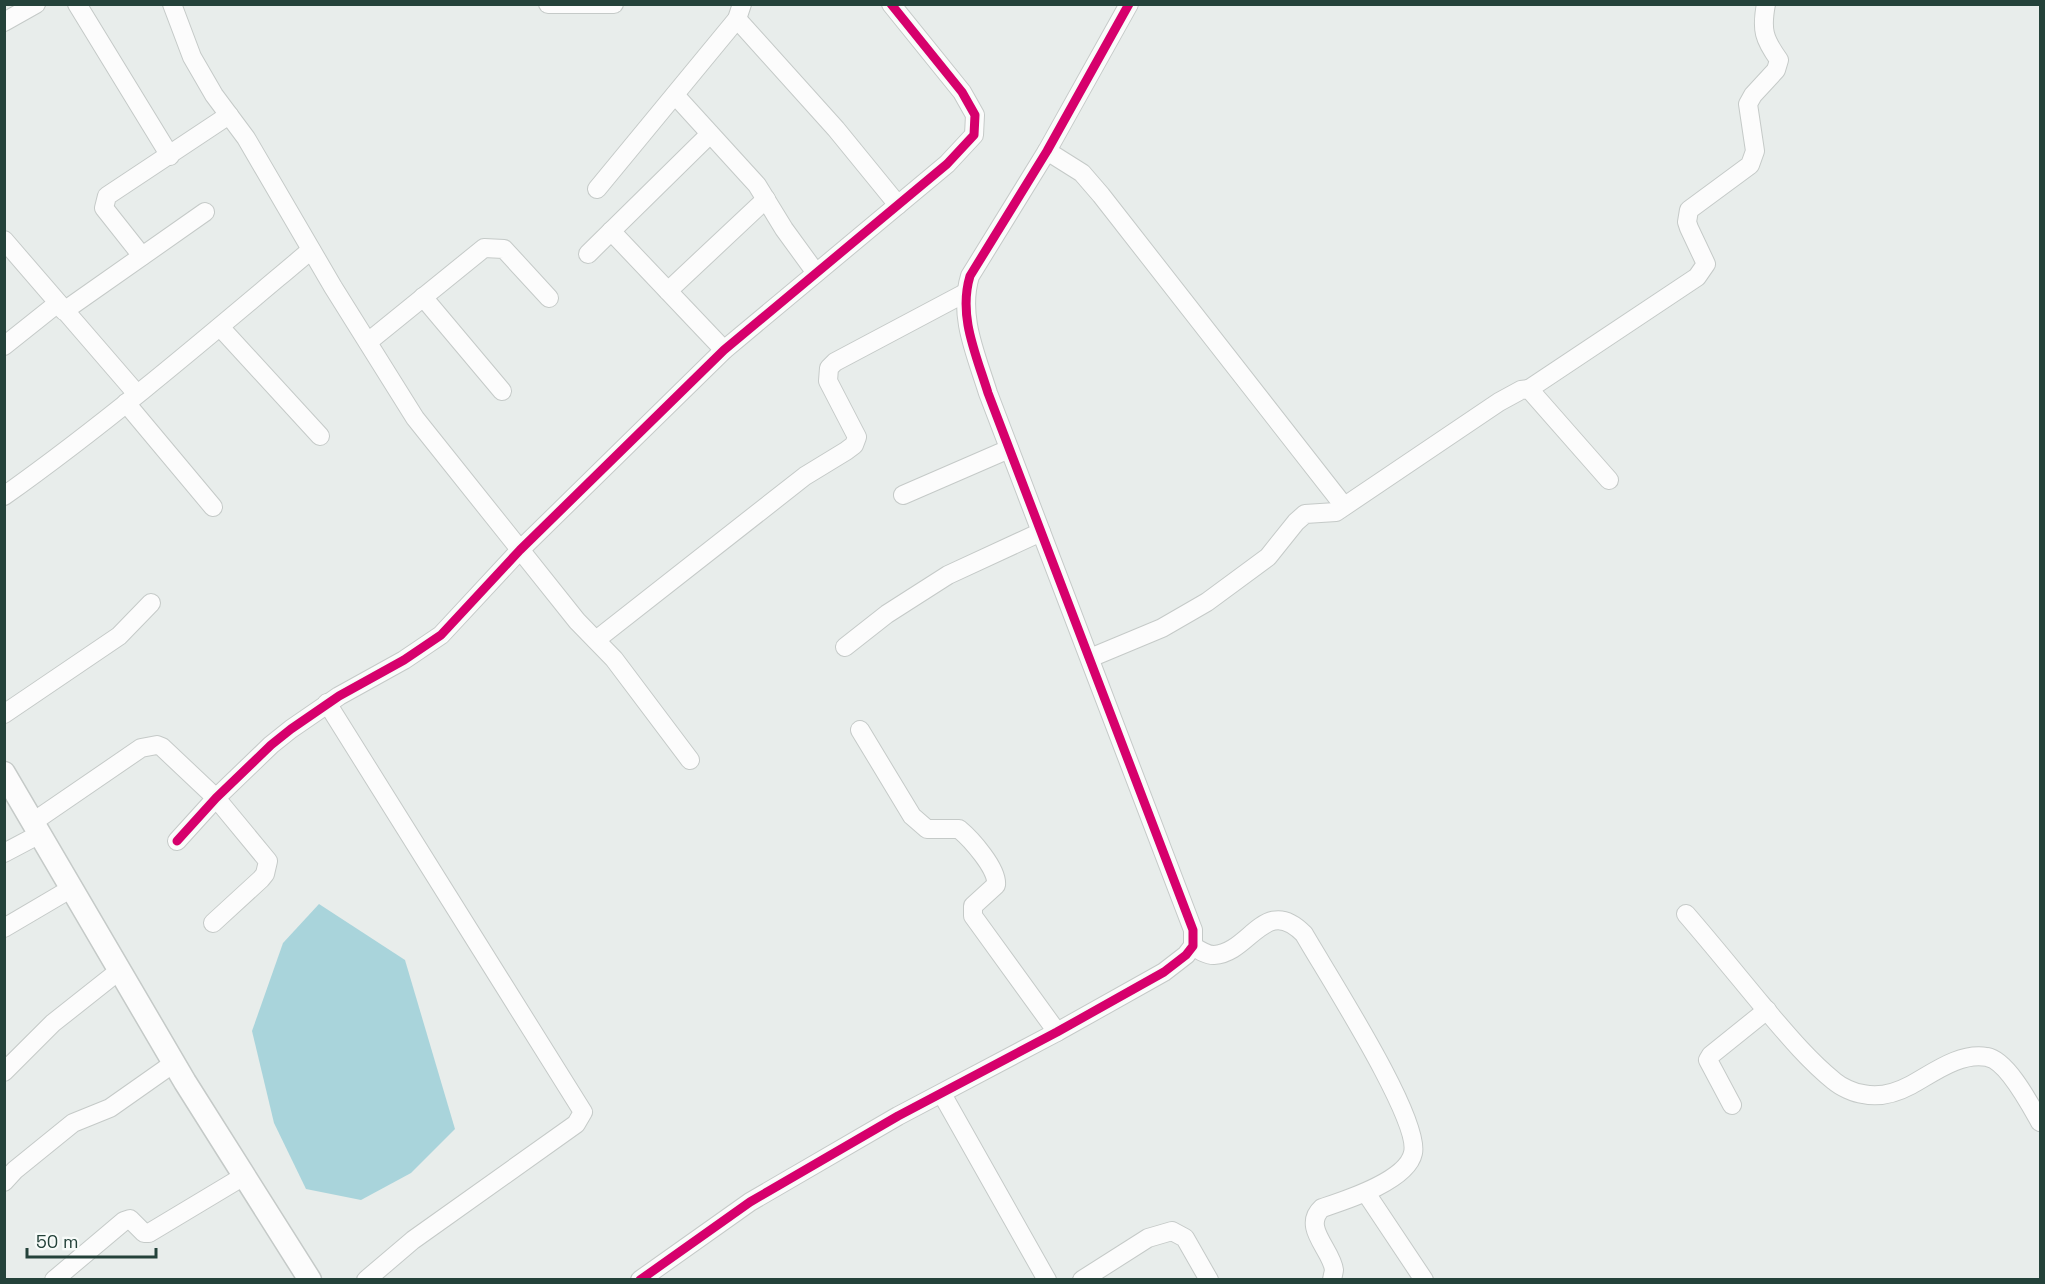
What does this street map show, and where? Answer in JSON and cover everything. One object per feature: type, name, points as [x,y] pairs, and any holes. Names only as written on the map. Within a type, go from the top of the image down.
[{"type":"street","points":[[4,22],[36,4]]},
{"type":"street","points":[[77,4],[170,156]]},
{"type":"street","points":[[172,4],[192,57],[214,95],[246,138],[415,418],[577,621],[614,659],[690,760]]},
{"type":"street","points":[[548,4],[614,4]]},
{"type":"street","points":[[177,841],[216,798],[271,744],[327,703],[404,660],[441,635],[520,550],[724,350],[947,164],[974,135],[975,116],[962,93],[891,4]]},
{"type":"street","points":[[640,1280],[750,1202],[898,1116],[1057,1032],[1164,972],[1186,955],[1193,946],[1193,930],[988,393],[967,323],[965,293],[970,276],[1047,151],[1129,4]]},
{"type":"street","points":[[1090,658],[1162,628],[1207,602],[1268,557],[1305,514],[1336,512],[1499,402],[1521,390],[1529,389],[1697,278],[1706,264],[1687,222],[1689,210],[1750,165],[1755,152],[1748,104],[1753,95],[1776,70],[1779,60],[1764,34],[1766,4]]},
{"type":"street","points":[[597,189],[740,12],[898,205]]},
{"type":"street","points":[[675,95],[757,185],[784,229],[816,273]]},
{"type":"street","points":[[142,256],[104,208],[107,196],[229,116]]},
{"type":"street","points":[[588,254],[710,134]]},
{"type":"street","points":[[1047,151],[1082,173],[1101,195],[1344,506]]},
{"type":"street","points":[[668,291],[766,199]]},
{"type":"street","points":[[4,346],[205,212]]},
{"type":"street","points":[[611,231],[724,350]]},
{"type":"street","points":[[4,240],[61,307],[213,507]]},
{"type":"street","points":[[368,342],[484,248],[504,249],[549,298]]},
{"type":"street","points":[[4,495],[48,465],[312,250]]},
{"type":"street","points":[[596,640],[805,476],[854,445],[857,437],[828,381],[828,368],[835,362],[965,293]]},
{"type":"street","points":[[423,297],[502,391]]},
{"type":"street","points":[[220,327],[320,436]]},
{"type":"street","points":[[1529,389],[1609,480]]},
{"type":"street","points":[[903,495],[1010,449]]},
{"type":"street","points":[[845,647],[887,614],[948,574],[1041,531]]},
{"type":"street","points":[[4,714],[119,636],[151,603]]},
{"type":"street","points":[[327,703],[507,994],[583,1112],[576,1124],[421,1234],[366,1280]]},
{"type":"street","points":[[860,730],[912,816],[927,829],[959,829],[995,873],[996,885],[973,906],[973,916],[1057,1032]]},
{"type":"street","points":[[4,853],[141,748],[157,745],[162,747],[216,798],[268,861],[265,874],[261,879],[213,923]]},
{"type":"street","points":[[4,773],[174,1063],[310,1280]]},
{"type":"street","points":[[4,928],[72,888]]},
{"type":"street","points":[[1686,914],[1798,1047],[1836,1083],[1863,1095],[1888,1095],[1904,1089],[1953,1062],[1972,1057],[1988,1057],[2000,1064],[2010,1076],[2026,1097],[2040,1122]]},
{"type":"street","points":[[1193,946],[1206,954],[1215,955],[1227,951],[1269,922],[1282,919],[1294,924],[1304,934],[1391,1083],[1413,1139],[1413,1154],[1400,1171],[1366,1193],[1322,1208],[1315,1218],[1314,1225],[1334,1270],[1332,1280]]},
{"type":"street","points":[[4,1072],[53,1023],[120,970]]},
{"type":"street","points":[[1732,1105],[1708,1060],[1711,1055],[1767,1010]]},
{"type":"street","points":[[4,1182],[74,1123],[110,1108],[174,1063]]},
{"type":"street","points":[[942,1094],[1047,1280]]},
{"type":"street","points":[[54,1280],[124,1221],[130,1219],[144,1233],[149,1233],[244,1176]]},
{"type":"street","points":[[1366,1193],[1424,1280]]},
{"type":"street","points":[[1092,1277],[1148,1238],[1172,1231],[1185,1238],[1209,1280]]},
{"type":"water","points":[[319,904],[405,960],[455,1129],[411,1173],[361,1200],[306,1189],[274,1123],[252,1031],[283,943]]},
{"type":"cycle path","points":[[177,841],[216,798],[291,729],[339,696],[404,660],[441,635],[520,550],[724,350],[947,164],[974,135],[975,115],[962,92],[891,4]]},
{"type":"cycle path","points":[[640,1280],[750,1202],[898,1116],[1057,1032],[1164,972],[1186,955],[1193,946],[1193,930],[988,393],[970,335],[966,306],[970,276],[1047,151],[1129,4]]}]
